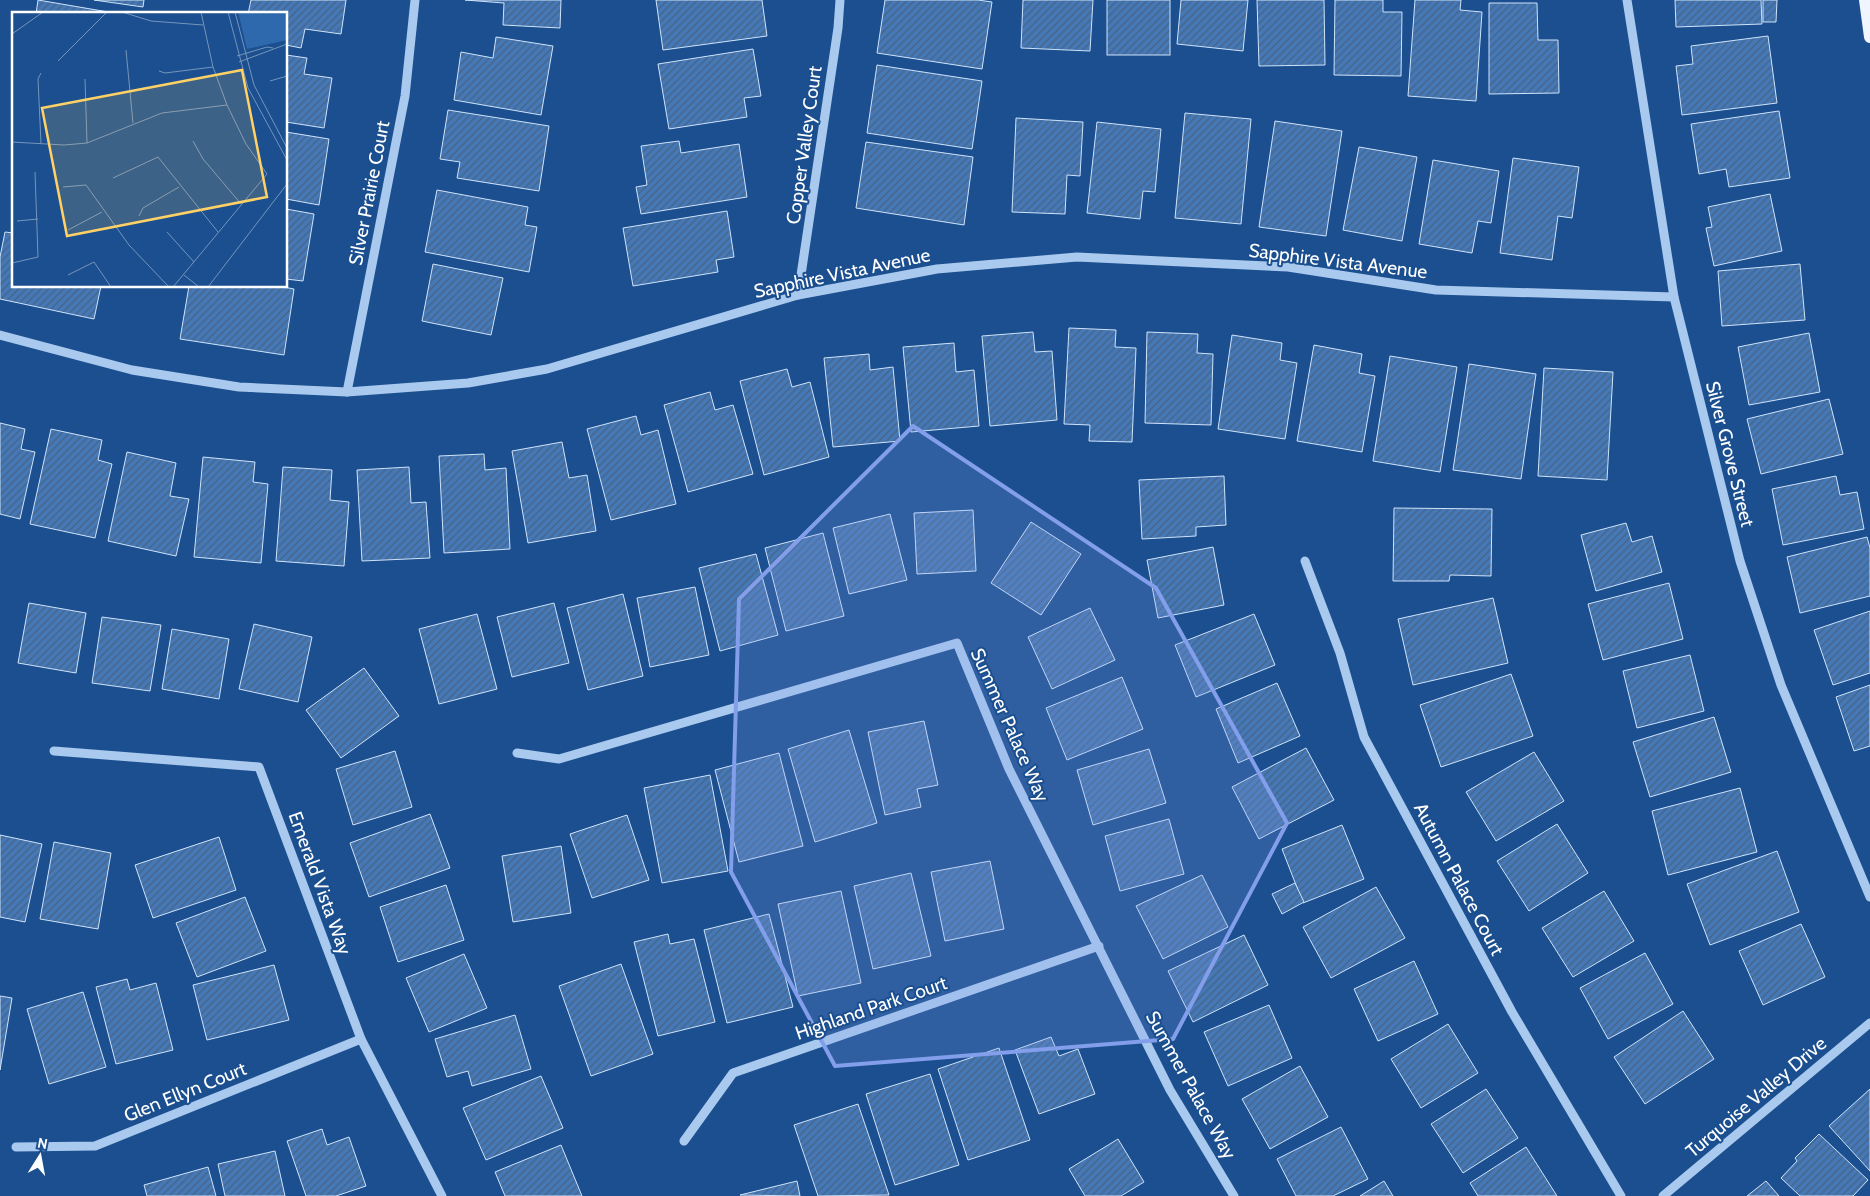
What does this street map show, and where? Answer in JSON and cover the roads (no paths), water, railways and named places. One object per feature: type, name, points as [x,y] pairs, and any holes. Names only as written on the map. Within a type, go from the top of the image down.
[{"type":"main road","points":[[1865,0],[1870,37]]},
{"type":"street","name":"Silver Prairie Court","points":[[347,392],[405,96],[415,0]]},
{"type":"street","name":"Copper Valley Court","points":[[798,295],[838,28],[840,0]]},
{"type":"street","name":"Silver Grove Street","points":[[1627,0],[1674,298],[1743,571],[1780,685],[1870,896]]},
{"type":"street","name":"Sapphire Vista Avenue","points":[[0,335],[132,370],[239,387],[347,392],[468,383],[547,369],[798,295],[936,268],[1077,257],[1288,267],[1436,290],[1674,298]]},
{"type":"street","name":"Autumn Palace Court","points":[[1305,561],[1340,653],[1364,737],[1512,1012],[1621,1196]]},
{"type":"street","name":"Summer Palace Way","points":[[516,753],[559,759],[957,643],[1009,769],[1170,1090],[1234,1196]]},
{"type":"street","name":"Emerald Vista Way","points":[[54,751],[259,767],[361,1038],[442,1196]]},
{"type":"street","name":"Highland Park Court","points":[[684,1141],[733,1072],[1099,946]]},
{"type":"street","name":"Turquoise Valley Drive","points":[[1663,1196],[1870,1023]]},
{"type":"street","name":"Glen Ellyn Court","points":[[16,1147],[94,1146],[361,1038]]}]
